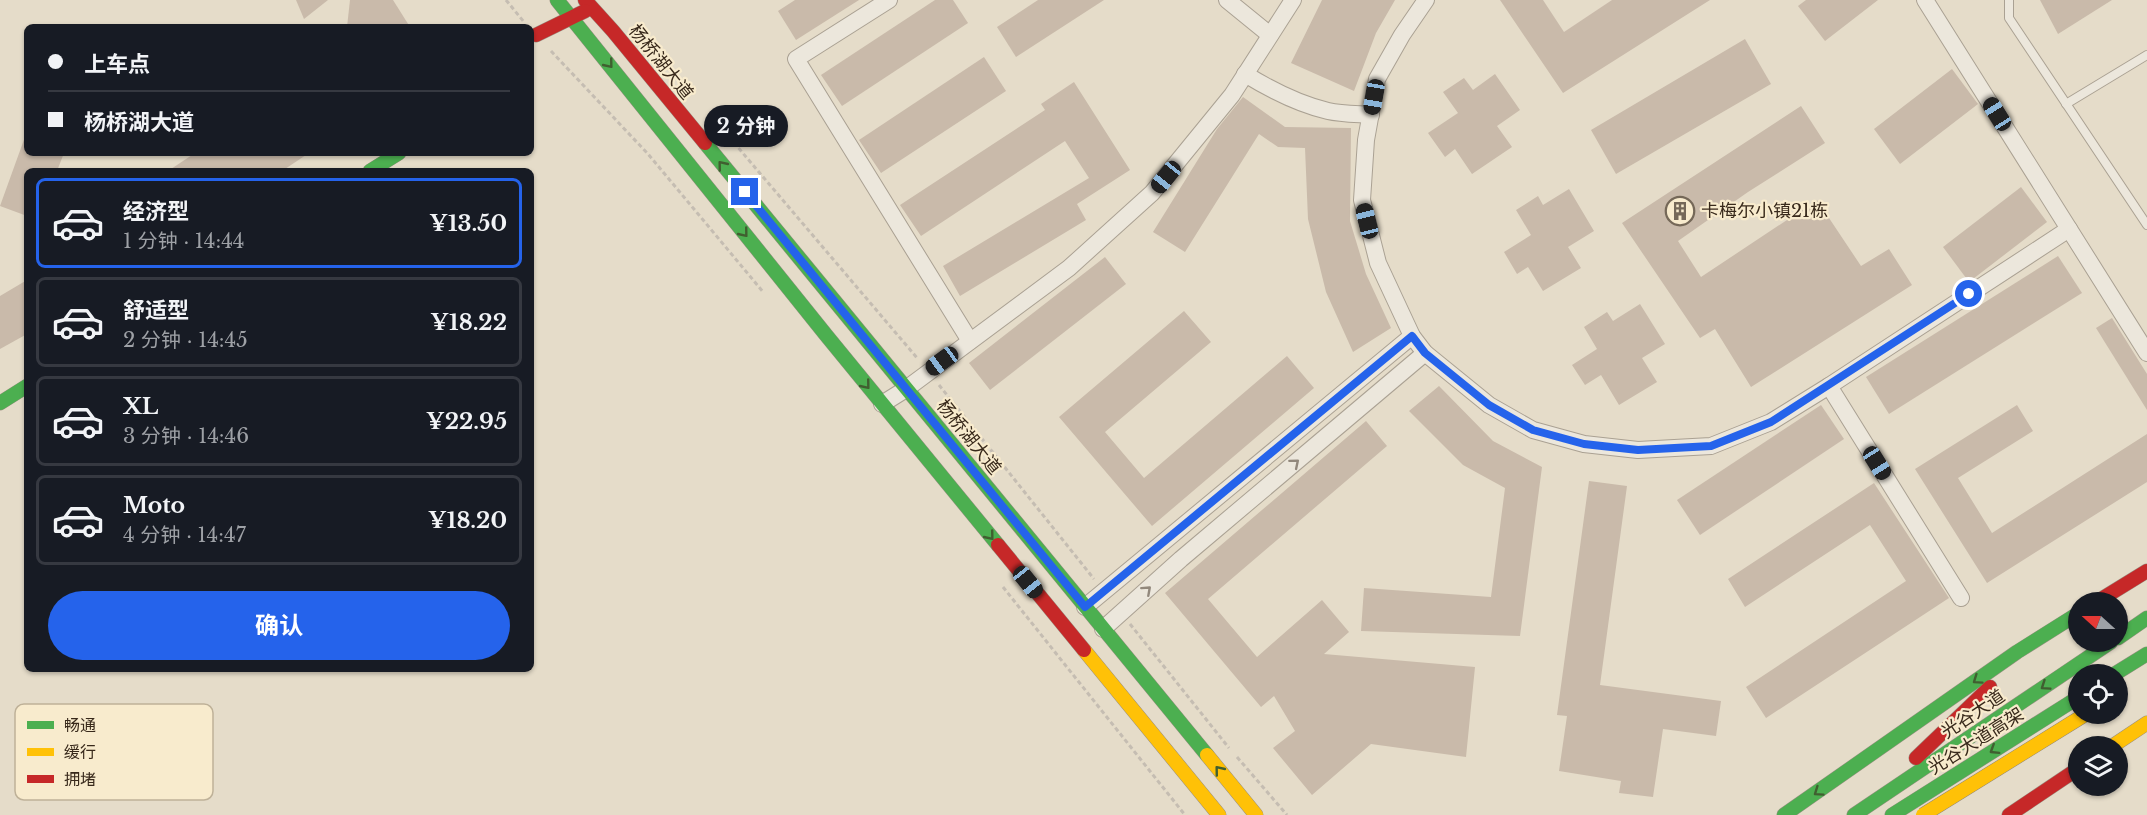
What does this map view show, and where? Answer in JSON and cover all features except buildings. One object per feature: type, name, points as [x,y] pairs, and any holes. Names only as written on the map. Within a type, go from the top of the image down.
[{"type":"main road","points":[[534,32],[559,1],[882,404],[1219,815]]},
{"type":"main road","points":[[534,33],[572,19],[592,2]]},
{"type":"main road","name":"杨桥湖大道","points":[[592,2],[613,31],[1256,815]]},
{"type":"main road","points":[[375,168],[394,156]]},
{"type":"main road","points":[[0,403],[24,388]]},
{"type":"main road","points":[[2113,592],[2147,571]]},
{"type":"main road","points":[[2128,631],[2147,618]]},
{"type":"main road","points":[[1784,815],[2068,620]]},
{"type":"main road","points":[[1860,811],[2038,639]]},
{"type":"main road","name":"光谷大道","points":[[1860,811],[2096,652]]},
{"type":"main road","points":[[2128,666],[2147,654]]},
{"type":"main road","points":[[2128,680],[2147,668]]},
{"type":"main road","name":"光谷大道高架","points":[[1892,815],[2068,704]]},
{"type":"main road","points":[[1929,815],[2068,719]]},
{"type":"main road","points":[[2128,736],[2147,723]]},
{"type":"main road","name":"光谷大道高架","points":[[1923,815],[2070,724]]},
{"type":"main road","points":[[2009,815],[2068,775]]},
{"type":"street","points":[[889,0],[796,59],[970,341]]},
{"type":"street","points":[[1227,0],[1270,35]]},
{"type":"street","points":[[882,404],[906,389],[1069,268],[1152,193],[1232,95],[1293,0]]},
{"type":"street","points":[[1426,0],[1402,35],[1377,79],[1366,140],[1362,200],[1378,263],[1412,336],[1425,353],[1489,405],[1533,430],[1584,444],[1638,450],[1711,446],[1771,422],[2069,229]]},
{"type":"street","points":[[1925,0],[2147,353]]},
{"type":"street","points":[[1245,75],[1279,94],[1328,111],[1371,115]]},
{"type":"street","points":[[1085,607],[1412,336]]},
{"type":"street","points":[[1103,629],[1181,559],[1425,353]]},
{"type":"street","points":[[1829,386],[1961,598]]},
{"type":"lane","points":[[2010,0],[2009,18],[2147,225]]},
{"type":"lane","points":[[2066,104],[2147,55]]},
{"type":"path","points":[[506,0],[524,24]]},
{"type":"path","points":[[534,36],[648,154],[770,300]]},
{"type":"path","points":[[720,127],[929,372],[1104,591]]},
{"type":"path","points":[[1002,585],[1185,815]]},
{"type":"path","points":[[1121,612],[1234,754],[1287,815]]},
{"type":"traffic: fast","points":[[557,0],[998,545]]},
{"type":"traffic: fast","points":[[705,143],[1207,755]]},
{"type":"traffic: fast","points":[[375,168],[394,156]]},
{"type":"traffic: fast","points":[[0,403],[24,388]]},
{"type":"traffic: fast","points":[[2128,631],[2147,618]]},
{"type":"traffic: fast","points":[[1784,815],[2017,652],[2068,620]]},
{"type":"traffic: fast","points":[[1854,815],[2096,652]]},
{"type":"traffic: fast","points":[[2128,666],[2147,654]]},
{"type":"traffic: fast","points":[[1892,815],[2068,704]]},
{"type":"traffic: slow","points":[[1084,650],[1219,815]]},
{"type":"traffic: slow","points":[[2128,736],[2147,723]]},
{"type":"traffic: slow","points":[[1923,815],[2070,724]]},
{"type":"traffic: slow","points":[[1207,755],[1256,815]]},
{"type":"traffic: jam","points":[[585,0],[705,143]]},
{"type":"traffic: jam","points":[[536,35],[585,11]]},
{"type":"traffic: jam","points":[[998,545],[1084,650]]},
{"type":"traffic: jam","points":[[2113,592],[2147,571]]},
{"type":"traffic: jam","points":[[1916,758],[1990,687]]},
{"type":"traffic: jam","points":[[2009,815],[2068,775]]},
{"type":"place","name":"卡梅尔小镇21栋","points":[[1680,211]]},
{"type":"route","points":[[745,192],[1085,607],[1412,336],[1425,353],[1489,405],[1533,430],[1584,444],[1638,450],[1711,446],[1771,422],[1969,294]]}]
